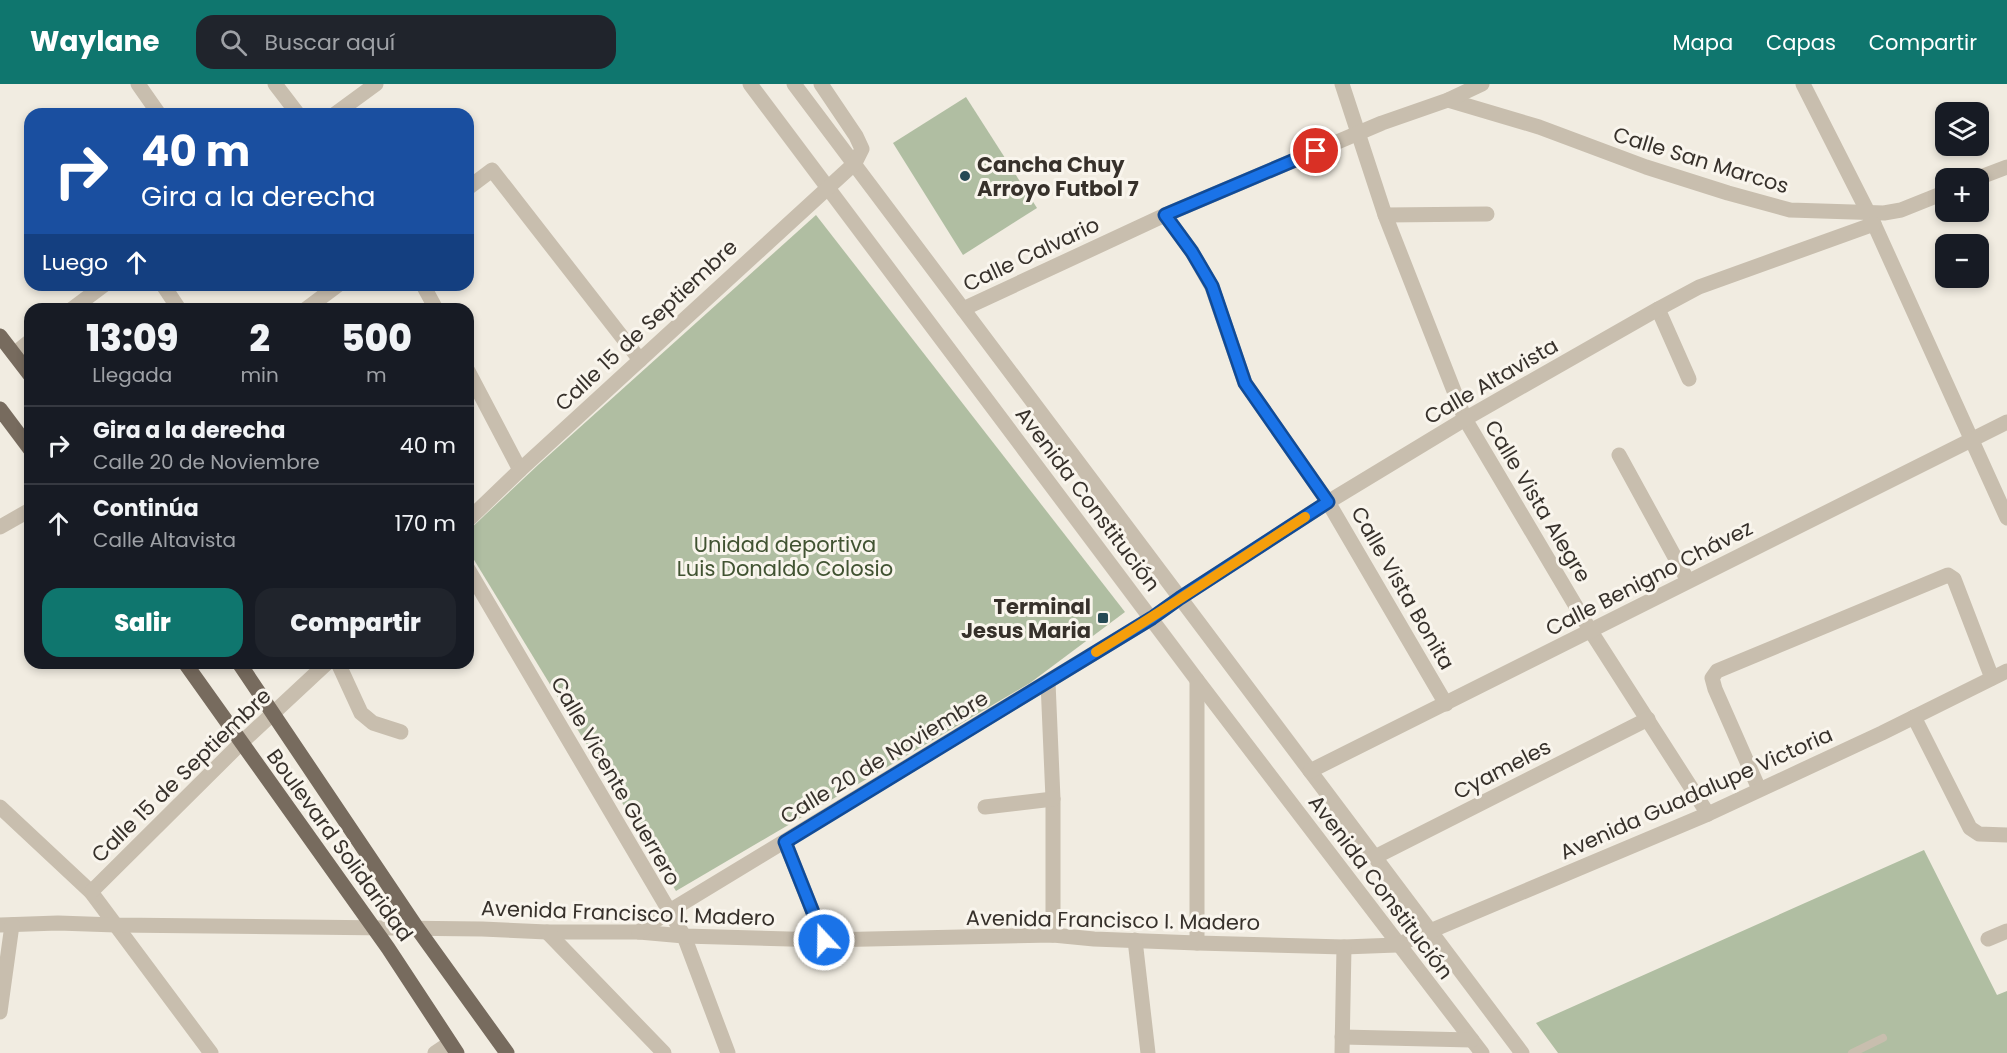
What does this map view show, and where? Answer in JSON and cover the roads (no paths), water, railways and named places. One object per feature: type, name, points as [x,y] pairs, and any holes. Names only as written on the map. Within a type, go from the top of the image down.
[{"type":"main road","points":[[0,336],[24,367]]},
{"type":"main road","points":[[0,409],[24,441]]},
{"type":"main road","name":"Boulevard Solidaridad","points":[[189,669],[388,948],[454,1048]]},
{"type":"main road","name":"Boulevard Solidaridad","points":[[243,669],[275,713],[417,928],[507,1053]]},
{"type":"street","points":[[138,84],[155,108]]},
{"type":"street","points":[[275,84],[293,108]]},
{"type":"street","points":[[343,108],[376,84]]},
{"type":"street","name":"Avenida Constitución","points":[[750,84],[1397,945],[1482,1053]]},
{"type":"street","name":"Avenida Constitución","points":[[794,84],[1522,1053]]},
{"type":"street","name":"Calle Vista Alegre","points":[[1342,84],[1385,215],[1465,419],[1590,630],[1708,814]]},
{"type":"street","name":"Calle Calvario","points":[[963,309],[1165,215],[1382,123],[1448,100],[1482,84]]},
{"type":"street","points":[[1803,84],[1870,218],[2007,518]]},
{"type":"street","points":[[824,85],[856,136],[862,150],[855,163]]},
{"type":"street","name":"Calle San Marcos","points":[[1448,100],[1539,127],[1646,167],[1790,210],[1870,218],[1901,210],[1935,196]]},
{"type":"street","name":"Calle 15 de Septiembre","points":[[474,514],[855,163]]},
{"type":"street","points":[[1989,174],[2007,167]]},
{"type":"street","points":[[474,184],[492,170],[640,360]]},
{"type":"street","points":[[1385,215],[1487,214]]},
{"type":"street","name":"Calle Vista Bonita","points":[[1165,215],[1192,252],[1212,286],[1245,383],[1328,502],[1446,704]]},
{"type":"street","name":"Calle Altavista","points":[[1152,618],[1328,502],[1465,419],[1658,309],[1699,287],[1870,218]]},
{"type":"street","points":[[80,303],[96,291]]},
{"type":"street","points":[[315,303],[330,291]]},
{"type":"street","points":[[1658,309],[1689,378]]},
{"type":"street","points":[[14,354],[24,346]]},
{"type":"street","points":[[474,382],[520,470]]},
{"type":"street","name":"Calle Benigno Chávez","points":[[1310,771],[2007,422]]},
{"type":"street","points":[[1619,455],[1688,581]]},
{"type":"street","points":[[0,527],[24,513]]},
{"type":"street","points":[[1759,789],[1715,689],[1712,678],[1718,671],[1948,574],[1954,579],[1992,678]]},
{"type":"street","name":"Calle Vicente Guerrero","points":[[474,579],[684,936],[728,1053]]},
{"type":"street","name":"Calle 20 de Noviembre","points":[[639,932],[668,912],[1152,618]]},
{"type":"street","name":"Calle 15 de Septiembre","points":[[91,891],[241,743],[321,669]]},
{"type":"street","points":[[341,669],[361,712],[373,723],[401,732]]},
{"type":"street","name":"Avenida Guadalupe Victoria","points":[[1397,945],[1708,814],[2007,671]]},
{"type":"street","points":[[1197,680],[1197,944]]},
{"type":"street","points":[[1048,682],[1053,799],[1053,935]]},
{"type":"street","points":[[1914,717],[1970,828],[1980,834],[2007,835]]},
{"type":"street","name":"Cyameles","points":[[1375,858],[1648,719]]},
{"type":"street","points":[[986,807],[1053,799]]},
{"type":"street","points":[[0,807],[91,891],[212,1053]]},
{"type":"street","points":[[785,842],[824,940]]},
{"type":"street","name":"Avenida Francisco I. Madero","points":[[6,925],[58,923],[372,927],[639,932],[684,936],[824,940],[1053,935],[1197,944],[1344,947],[1397,945]]},
{"type":"street","points":[[0,1012],[6,925]]},
{"type":"street","points":[[1988,939],[2007,931]]},
{"type":"street","points":[[547,932],[664,1053]]},
{"type":"street","points":[[1135,940],[1148,1053]]},
{"type":"street","points":[[1342,1053],[1344,947]]},
{"type":"street","points":[[1342,1037],[1472,1040]]},
{"type":"street","points":[[435,1053],[454,1048]]},
{"type":"lane","points":[[1852,1053],[1883,1038]]},
{"type":"place","name":"Cancha Chuy Arroyo Futbol 7","points":[[965,176]]},
{"type":"place","name":"Terminal Jesus Maria","points":[[1103,618]]},
{"type":"park label","name":"Unidad deportiva Luis Donaldo Colosio","points":[[785,556]]}]
